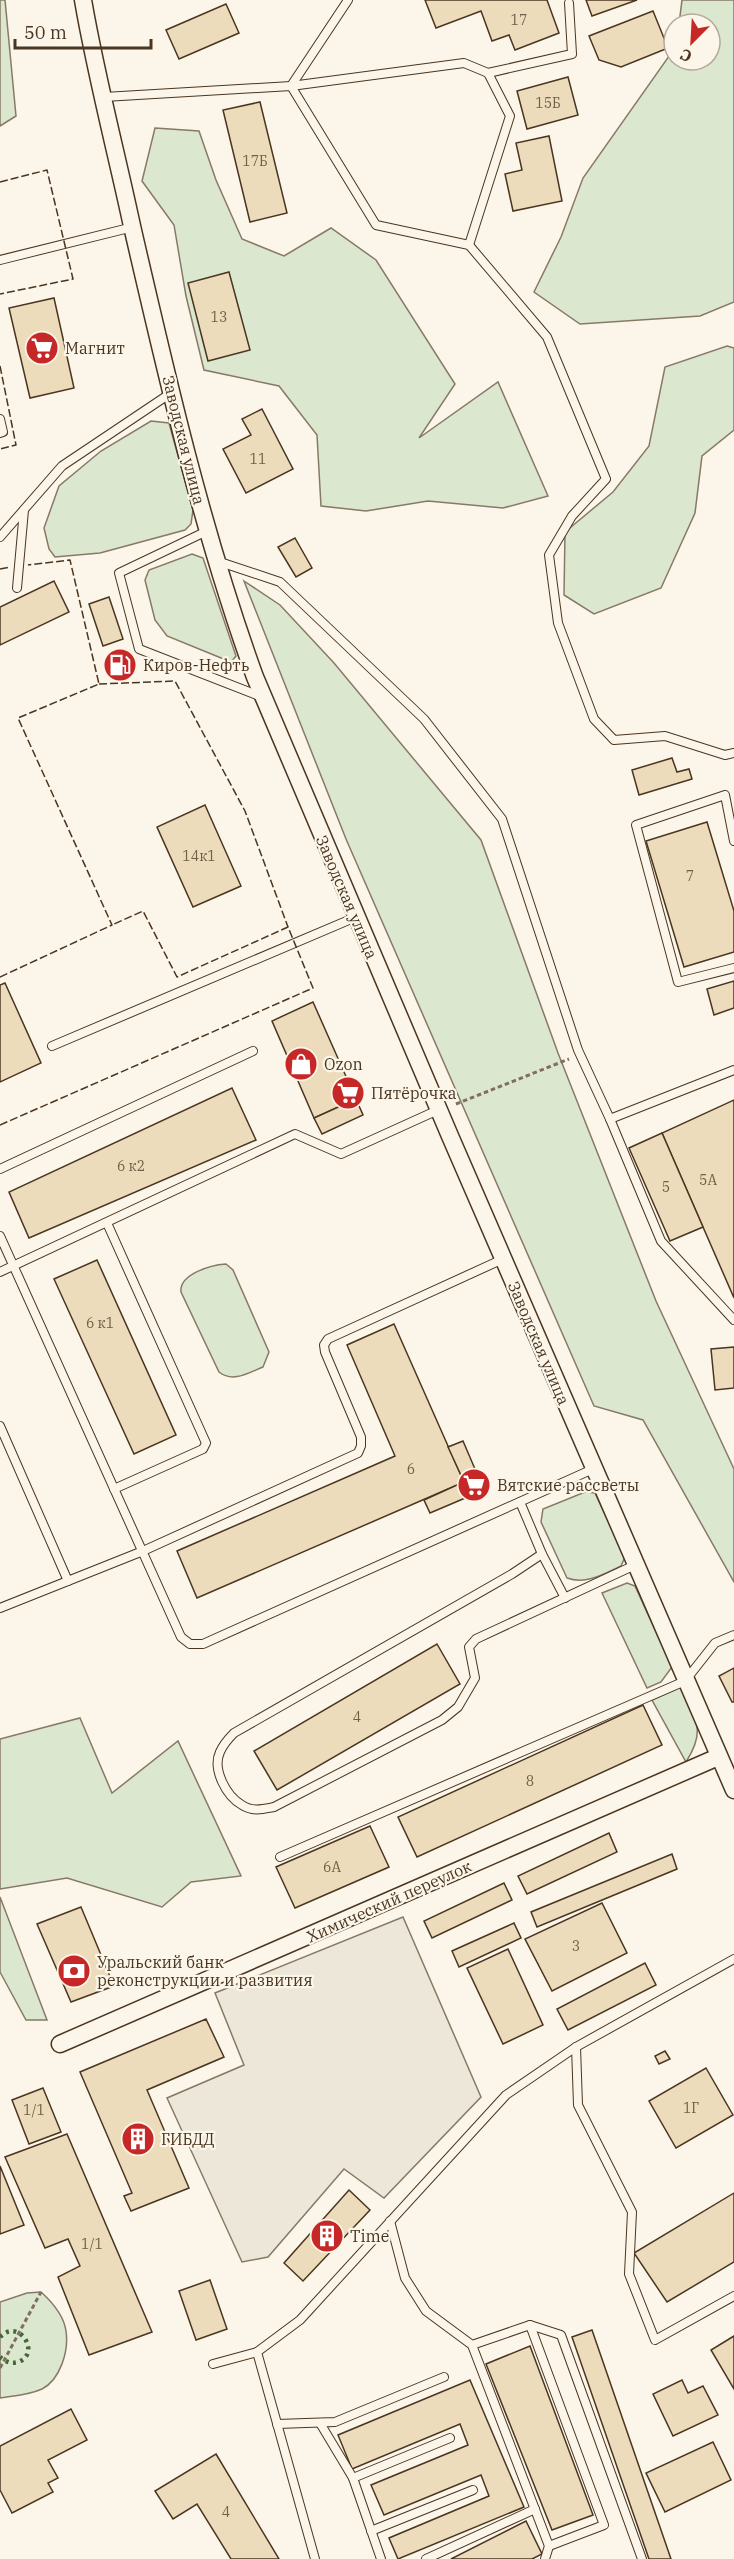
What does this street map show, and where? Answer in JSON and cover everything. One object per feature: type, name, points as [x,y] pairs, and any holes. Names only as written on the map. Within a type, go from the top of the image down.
[{"type":"street","name":"Заводская улица","points":[[83,0],[171,393],[207,531],[230,608],[264,698],[356,917],[445,1108],[503,1259],[734,1790]]},
{"type":"street","name":"Химический переулок","points":[[60,2044],[718,1757]]},
{"type":"lane","points":[[291,86],[348,0]]},
{"type":"lane","points":[[104,97],[291,86],[464,63],[488,73],[572,54],[569,3]]},
{"type":"lane","points":[[468,245],[510,116],[488,73]]},
{"type":"lane","points":[[291,86],[376,225],[468,245],[547,337],[606,479],[572,516],[549,555],[558,623],[594,719],[614,740],[665,736],[725,755],[734,753]]},
{"type":"lane","points":[[0,260],[133,227]]},
{"type":"lane","points":[[0,537],[63,466],[171,393]]},
{"type":"lane","points":[[0,419],[3,432],[0,433]]},
{"type":"lane","points":[[17,588],[24,510]]},
{"type":"lane","points":[[207,531],[119,573],[139,649],[264,698]]},
{"type":"lane","points":[[216,561],[280,582],[424,718],[502,819],[580,1054],[661,1241],[734,1320]]},
{"type":"lane","points":[[734,841],[725,795],[636,825],[678,982],[734,968]]},
{"type":"lane","points":[[52,1046],[356,917]]},
{"type":"lane","points":[[0,1169],[253,1051]]},
{"type":"lane","points":[[610,1119],[734,1070]]},
{"type":"lane","points":[[0,1272],[296,1134],[341,1154],[445,1108]]},
{"type":"lane","points":[[106,1223],[206,1443],[203,1449],[114,1489]]},
{"type":"lane","points":[[0,1236],[181,1637],[190,1644],[203,1644],[594,1468]]},
{"type":"lane","points":[[0,1608],[143,1551],[358,1453],[362,1446],[360,1437],[325,1352],[324,1345],[328,1339],[503,1259]]},
{"type":"lane","points":[[0,1426],[68,1581]]},
{"type":"lane","points":[[520,1502],[542,1554],[566,1598]]},
{"type":"lane","points":[[542,1554],[512,1574],[234,1732],[220,1752],[217,1770],[230,1794],[242,1806],[258,1810],[274,1807],[442,1720],[458,1707],[475,1678],[469,1647],[477,1639],[635,1565]]},
{"type":"lane","points":[[280,1857],[685,1681],[715,1643],[734,1635]]},
{"type":"lane","points":[[213,2364],[257,2352],[300,2320],[506,2095],[576,2047],[734,1959]]},
{"type":"lane","points":[[576,2047],[578,2105],[632,2212],[629,2274],[655,2340],[734,2296]]},
{"type":"lane","points":[[390,2221],[405,2278],[426,2311],[472,2345],[549,2546],[545,2559]]},
{"type":"lane","points":[[472,2345],[530,2325],[561,2335],[642,2559]]},
{"type":"lane","points":[[530,2325],[604,2525],[549,2546]]},
{"type":"lane","points":[[257,2352],[315,2559]]},
{"type":"lane","points":[[277,2424],[335,2422],[444,2377]]},
{"type":"lane","points":[[320,2422],[352,2478],[381,2559]]},
{"type":"lane","points":[[352,2478],[450,2438]]},
{"type":"lane","points":[[371,2531],[473,2490]]},
{"type":"lane","points":[[426,2559],[535,2509]]},
{"type":"path","points":[[445,1108],[580,1054]]},
{"type":"path","points":[[0,2368],[41,2292]]},
{"type":"green space","points":[[0,0],[5,0],[16,116],[0,126]]},
{"type":"green space","points":[[682,0],[734,0],[734,302],[700,316],[580,324],[534,292],[561,237],[583,178],[662,66],[662,72],[722,72],[722,12],[680,12]]},
{"type":"green space","points":[[155,128],[199,131],[216,180],[242,239],[284,256],[331,228],[376,260],[455,384],[419,438],[498,382],[548,496],[503,508],[428,501],[366,511],[321,506],[317,435],[279,386],[204,370],[186,296],[174,225],[142,181]]},
{"type":"green space","points":[[727,346],[734,348],[734,430],[702,456],[695,513],[661,588],[594,614],[564,595],[565,532],[613,492],[649,446],[665,367]]},
{"type":"green space","points":[[151,421],[169,423],[193,510],[191,524],[185,530],[100,553],[55,557],[49,549],[44,528],[59,486],[101,451]]},
{"type":"green space","points":[[192,554],[203,558],[236,656],[231,662],[167,636],[155,620],[145,580],[149,570]]},
{"type":"green space","points":[[244,581],[280,605],[334,663],[481,840],[558,1053],[656,1301],[734,1469],[734,1582],[643,1420],[594,1406],[346,839]]},
{"type":"green space","points":[[226,1264],[233,1270],[269,1352],[263,1367],[235,1377],[219,1372],[181,1292],[185,1280],[190,1275],[212,1266]]},
{"type":"green space","points":[[585,1492],[595,1493],[625,1557],[621,1566],[595,1578],[574,1580],[567,1578],[541,1522],[543,1509]]},
{"type":"green space","points":[[627,1583],[635,1586],[672,1667],[661,1682],[647,1688],[602,1593]]},
{"type":"green space","points":[[681,1687],[697,1724],[696,1741],[686,1762],[652,1700]]},
{"type":"green space","points":[[80,1718],[112,1793],[178,1741],[241,1876],[191,1882],[162,1907],[67,1878],[0,1889],[0,1739]]},
{"type":"green space","points":[[0,1897],[47,2020],[26,2020],[0,1972]]},
{"type":"green space","points":[[41,2292],[57,2310],[65,2325],[67,2339],[62,2364],[54,2379],[42,2389],[0,2398],[0,2302],[27,2293]]},
{"type":"shaded area","points":[[403,1917],[481,2097],[384,2198],[344,2169],[268,2257],[242,2262],[167,2098],[244,2065],[215,1993]]},
{"type":"building","points":[[425,0],[547,0],[559,33],[515,50],[509,35],[492,41],[481,11],[436,28]]},
{"type":"building","points":[[586,0],[637,0],[592,16]]},
{"type":"building","points":[[226,4],[239,33],[179,59],[166,30]]},
{"type":"building","points":[[653,11],[662,33],[662,50],[621,67],[599,60],[589,36]]},
{"type":"building","points":[[568,77],[578,115],[527,129],[517,91]]},
{"type":"building","points":[[260,102],[287,213],[250,222],[223,110]]},
{"type":"building","points":[[549,136],[562,201],[513,211],[505,174],[522,170],[516,143]]},
{"type":"building","points":[[229,272],[250,350],[208,361],[188,283]]},
{"type":"building","name":"Магнит","points":[[54,298],[74,388],[30,398],[9,308]]},
{"type":"building","points":[[262,409],[293,469],[246,493],[223,449],[251,435],[242,419]]},
{"type":"building","points":[[295,538],[312,568],[296,577],[278,547]]},
{"type":"building","points":[[54,581],[69,612],[0,645],[0,607]]},
{"type":"building","points":[[109,597],[123,639],[103,646],[89,604]]},
{"type":"building","points":[[672,758],[677,772],[689,769],[692,779],[639,795],[632,770]]},
{"type":"building","points":[[205,805],[241,886],[193,907],[157,827]]},
{"type":"building","points":[[707,822],[734,911],[734,952],[684,967],[646,841]]},
{"type":"building","points":[[734,981],[734,1008],[714,1015],[707,989]]},
{"type":"building","points":[[5,983],[41,1063],[0,1082],[0,985]]},
{"type":"building","points":[[313,1002],[356,1099],[314,1118],[272,1021]]},
{"type":"building","points":[[232,1088],[256,1140],[29,1238],[9,1192]]},
{"type":"building","points":[[356,1099],[363,1115],[322,1134],[314,1118]]},
{"type":"building","points":[[734,1100],[734,1298],[662,1133]]},
{"type":"building","points":[[662,1133],[703,1227],[670,1241],[629,1148]]},
{"type":"building","points":[[97,1260],[176,1435],[134,1454],[54,1279]]},
{"type":"building","points":[[394,1324],[464,1482],[197,1598],[177,1551],[395,1456],[347,1345]]},
{"type":"building","points":[[734,1347],[734,1388],[715,1390],[711,1349]]},
{"type":"building","points":[[463,1441],[484,1490],[430,1513],[424,1500],[464,1482],[448,1447]]},
{"type":"building","points":[[437,1644],[460,1684],[277,1790],[254,1751]]},
{"type":"building","points":[[734,1668],[734,1702],[732,1702],[719,1676]]},
{"type":"building","points":[[643,1705],[662,1745],[417,1857],[398,1817]]},
{"type":"building","points":[[370,1826],[389,1867],[295,1908],[276,1867]]},
{"type":"building","points":[[609,1833],[617,1852],[527,1894],[518,1876]]},
{"type":"building","points":[[672,1854],[677,1869],[537,1927],[531,1912]]},
{"type":"building","points":[[504,1883],[512,1900],[432,1938],[424,1921]]},
{"type":"building","points":[[602,1903],[627,1953],[552,1991],[525,1939]]},
{"type":"building","points":[[81,1907],[114,1986],[71,2002],[37,1924]]},
{"type":"building","points":[[514,1923],[521,1938],[459,1967],[452,1951]]},
{"type":"building","points":[[508,1949],[543,2025],[503,2044],[467,1968]]},
{"type":"building","points":[[645,1963],[656,1985],[568,2030],[557,2009]]},
{"type":"building","name":"ГИБДД","points":[[206,2019],[224,2057],[147,2090],[189,2188],[131,2211],[124,2196],[132,2193],[80,2072]]},
{"type":"building","points":[[665,2051],[670,2059],[659,2064],[655,2056]]},
{"type":"building","points":[[706,2068],[733,2115],[676,2148],[649,2101]]},
{"type":"building","points":[[43,2088],[61,2132],[29,2144],[12,2100]]},
{"type":"building","points":[[67,2134],[152,2332],[89,2355],[58,2277],[80,2266],[68,2239],[45,2248],[5,2157]]},
{"type":"building","points":[[0,2166],[24,2225],[0,2234]]},
{"type":"building","name":"Time","points":[[349,2190],[370,2210],[303,2281],[284,2263]]},
{"type":"building","points":[[734,2193],[734,2262],[667,2302],[634,2253]]},
{"type":"building","points":[[210,2280],[227,2329],[196,2340],[179,2291]]},
{"type":"building","points":[[592,2330],[671,2559],[649,2559],[572,2337]]},
{"type":"building","points":[[734,2336],[734,2389],[711,2350]]},
{"type":"building","points":[[530,2346],[593,2515],[552,2530],[486,2364]]},
{"type":"building","points":[[470,2380],[524,2507],[398,2559],[389,2538],[489,2496],[481,2475],[384,2515],[371,2485],[468,2445],[460,2424],[352,2469],[338,2435]]},
{"type":"building","points":[[682,2380],[688,2393],[703,2386],[718,2415],[673,2436],[653,2394]]},
{"type":"building","points":[[71,2409],[87,2440],[48,2460],[58,2478],[48,2483],[53,2492],[12,2513],[0,2490],[0,2446]]},
{"type":"building","points":[[713,2442],[731,2480],[665,2512],[646,2473]]},
{"type":"building","points":[[216,2454],[279,2559],[231,2559],[197,2504],[173,2519],[155,2491]]},
{"type":"building","points":[[526,2521],[542,2554],[532,2559],[451,2559]]},
{"type":"hedge","points":[[0,2337],[7,2332],[14,2331],[20,2334],[28,2345],[25,2358],[18,2362],[9,2362],[0,2357]]},
{"type":"fence","points":[[0,182],[47,170],[73,279],[0,294]]},
{"type":"fence","points":[[0,366],[16,445],[0,449]]},
{"type":"fence","points":[[0,977],[112,925],[18,718],[99,684],[70,560],[28,565]]},
{"type":"fence","points":[[0,569],[10,567]]},
{"type":"fence","points":[[99,684],[175,681],[245,811],[288,927]]},
{"type":"fence","points":[[0,1125],[313,988],[288,927],[177,977],[143,911],[112,925]]},
{"type":"place","name":"Магнит","points":[[42,348]]},
{"type":"place","name":"Киров-Нефть","points":[[120,665]]},
{"type":"place","name":"Ozon","points":[[301,1064]]},
{"type":"place","name":"Пятёрочка","points":[[348,1093]]},
{"type":"place","name":"Вятские рассветы","points":[[474,1485]]},
{"type":"place","name":"Уральский банк реконструкции и развития","points":[[74,1971]]},
{"type":"place","name":"ГИБДД","points":[[138,2139]]},
{"type":"place","name":"Time","points":[[327,2236]]}]
